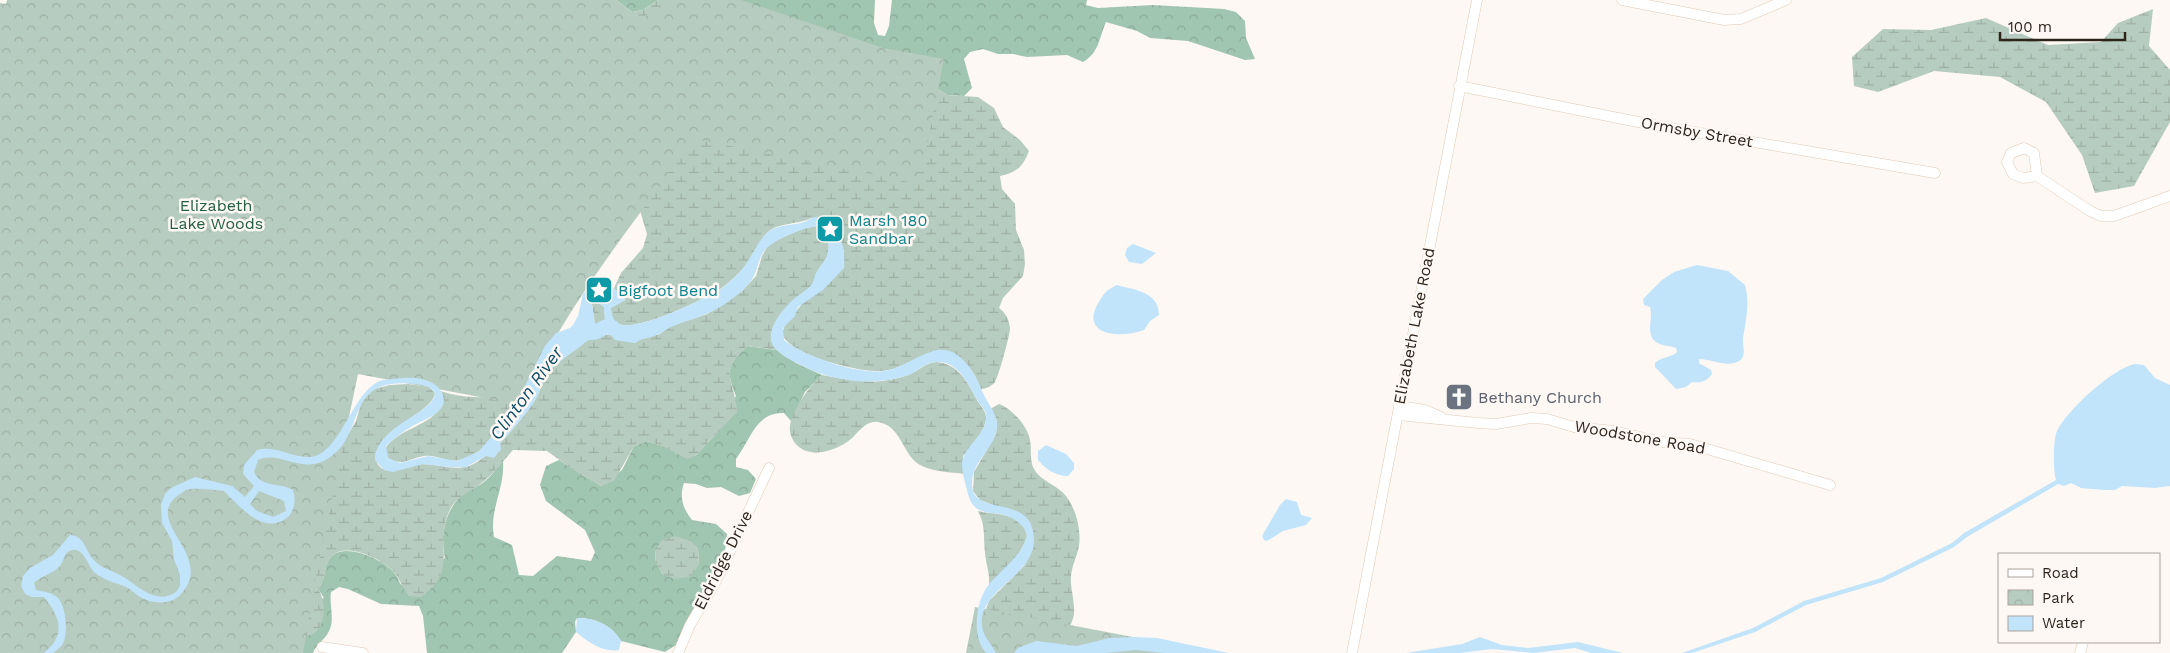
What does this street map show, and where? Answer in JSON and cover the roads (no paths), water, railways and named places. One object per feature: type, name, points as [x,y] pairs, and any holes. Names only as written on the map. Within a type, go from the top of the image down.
[{"type":"street","name":"Elizabeth Lake Road","points":[[1352,653],[1459,86],[1477,0]]},
{"type":"street","points":[[1622,0],[1654,3],[1724,20],[1741,19],[1771,3],[1786,0]]},
{"type":"street","name":"Ormsby Street","points":[[1459,86],[1648,124],[1935,173]]},
{"type":"street","points":[[2037,176],[2090,211],[2101,216],[2114,216],[2170,196]]},
{"type":"street","name":"Woodstone Road","points":[[1399,410],[1425,410],[1447,419],[1496,424],[1531,418],[1547,419],[1574,426],[1614,431],[1662,442],[1690,444],[1830,485]]},
{"type":"street","name":"Eldridge Drive","points":[[678,653],[690,625],[716,581],[769,468]]},
{"type":"street","points":[[322,646],[362,653]]},
{"type":"water","points":[[815,217],[830,223],[839,235],[844,251],[844,268],[823,290],[798,307],[795,316],[783,328],[784,340],[817,358],[847,367],[874,371],[884,371],[897,367],[933,351],[943,350],[951,352],[959,356],[971,369],[992,408],[997,424],[996,432],[994,439],[976,466],[973,474],[974,493],[980,500],[989,504],[1020,513],[1028,520],[1033,531],[1033,546],[1029,559],[989,601],[983,613],[983,630],[996,653],[986,653],[979,638],[977,620],[980,602],[987,587],[1010,563],[1024,544],[1027,536],[1023,527],[1011,518],[981,511],[970,501],[962,463],[968,449],[984,427],[986,414],[967,382],[951,366],[937,362],[929,363],[909,375],[895,379],[852,381],[824,375],[791,360],[781,354],[771,341],[776,321],[794,299],[813,283],[816,273],[826,258],[828,241],[826,233],[821,227],[816,226],[800,230],[774,242],[768,247],[761,256],[753,278],[740,292],[722,306],[702,316],[673,326],[658,335],[635,343],[615,340],[605,327],[604,307],[595,300],[592,304],[596,332],[551,369],[537,397],[500,442],[501,449],[494,458],[486,456],[466,467],[423,464],[393,472],[384,470],[375,460],[378,448],[384,438],[424,408],[432,401],[435,394],[432,389],[424,385],[391,384],[375,389],[365,399],[346,440],[336,452],[321,462],[305,464],[273,458],[258,460],[254,472],[257,477],[267,483],[293,490],[295,500],[293,510],[289,516],[280,522],[262,522],[245,511],[224,491],[189,489],[185,491],[170,504],[168,516],[186,552],[190,566],[190,580],[181,594],[173,600],[157,602],[142,598],[126,587],[95,573],[86,558],[77,550],[67,552],[59,567],[34,583],[36,590],[50,593],[58,598],[65,614],[66,628],[62,645],[53,653],[44,653],[56,640],[59,626],[54,612],[44,597],[32,597],[25,594],[21,586],[23,576],[30,568],[53,555],[70,535],[82,541],[93,559],[102,567],[120,575],[147,592],[161,597],[168,596],[176,592],[180,586],[180,575],[174,559],[172,541],[162,523],[161,505],[165,494],[171,488],[195,477],[232,486],[245,497],[254,486],[243,474],[244,465],[257,450],[272,449],[303,457],[318,455],[327,449],[335,439],[357,404],[373,385],[383,380],[402,378],[416,378],[430,382],[438,387],[444,401],[438,412],[414,425],[386,446],[388,458],[400,463],[428,456],[457,461],[478,452],[504,423],[523,395],[525,386],[545,346],[556,333],[573,325],[578,316],[583,294],[592,285],[614,288],[625,300],[611,308],[612,315],[617,323],[628,325],[654,319],[685,307],[724,287],[742,270],[766,233],[782,226],[803,222]],"holes":[[[259,491],[284,501],[286,511],[273,517],[257,511],[250,504]]]},
{"type":"water","points":[[1133,244],[1156,253],[1142,264],[1129,262],[1125,255],[1127,248]]},
{"type":"water","points":[[1697,265],[1728,271],[1745,285],[1747,305],[1743,355],[1740,360],[1733,363],[1699,359],[1699,363],[1711,370],[1712,374],[1708,379],[1692,382],[1686,387],[1676,389],[1655,367],[1655,363],[1675,354],[1677,352],[1676,348],[1660,344],[1652,337],[1650,333],[1650,307],[1644,305],[1643,299],[1662,280],[1674,272]]},
{"type":"water","points":[[1117,285],[1145,293],[1155,301],[1159,315],[1150,321],[1144,330],[1134,333],[1113,334],[1097,328],[1094,321],[1094,312],[1105,293]]},
{"type":"water","points":[[2135,364],[2144,365],[2155,378],[2170,385],[2170,486],[2155,488],[2122,486],[2115,490],[2104,490],[2081,488],[2071,483],[2064,486],[2058,484],[1967,537],[1954,547],[1883,582],[1806,605],[1755,632],[1692,653],[1682,653],[1753,628],[1804,601],[1881,578],[1952,543],[1964,533],[2056,480],[2054,463],[2055,441],[2057,431],[2062,422],[2103,381],[2126,367]]},
{"type":"water","points":[[1046,445],[1066,454],[1074,463],[1074,469],[1068,476],[1059,475],[1051,471],[1038,460],[1038,451]]},
{"type":"water","points":[[1286,499],[1297,502],[1301,515],[1312,518],[1306,525],[1283,531],[1267,541],[1264,540],[1262,536],[1280,505]]},
{"type":"water","points":[[577,618],[590,619],[608,627],[621,641],[619,650],[607,650],[581,636],[576,632]]},
{"type":"water","points":[[1480,637],[1502,645],[1528,648],[1578,642],[1623,653],[1591,653],[1575,648],[1533,653],[1492,649],[1460,653],[1406,653],[1462,644]]},
{"type":"water","points":[[1109,638],[1157,638],[1229,653],[1165,653],[1136,650],[1105,653],[1014,653],[1018,648],[1036,641],[1077,646]]},
{"type":"waterway","name":"Clinton River","points":[[576,334],[596,332],[605,327],[613,328]]},
{"type":"place","name":"Marsh 180 Sandbar","points":[[830,229]]},
{"type":"place","name":"Bigfoot Bend","points":[[599,290]]},
{"type":"place","name":"Bethany Church","points":[[1459,397]]},
{"type":"park label","name":"Elizabeth Lake Woods","points":[[216,214]]}]
